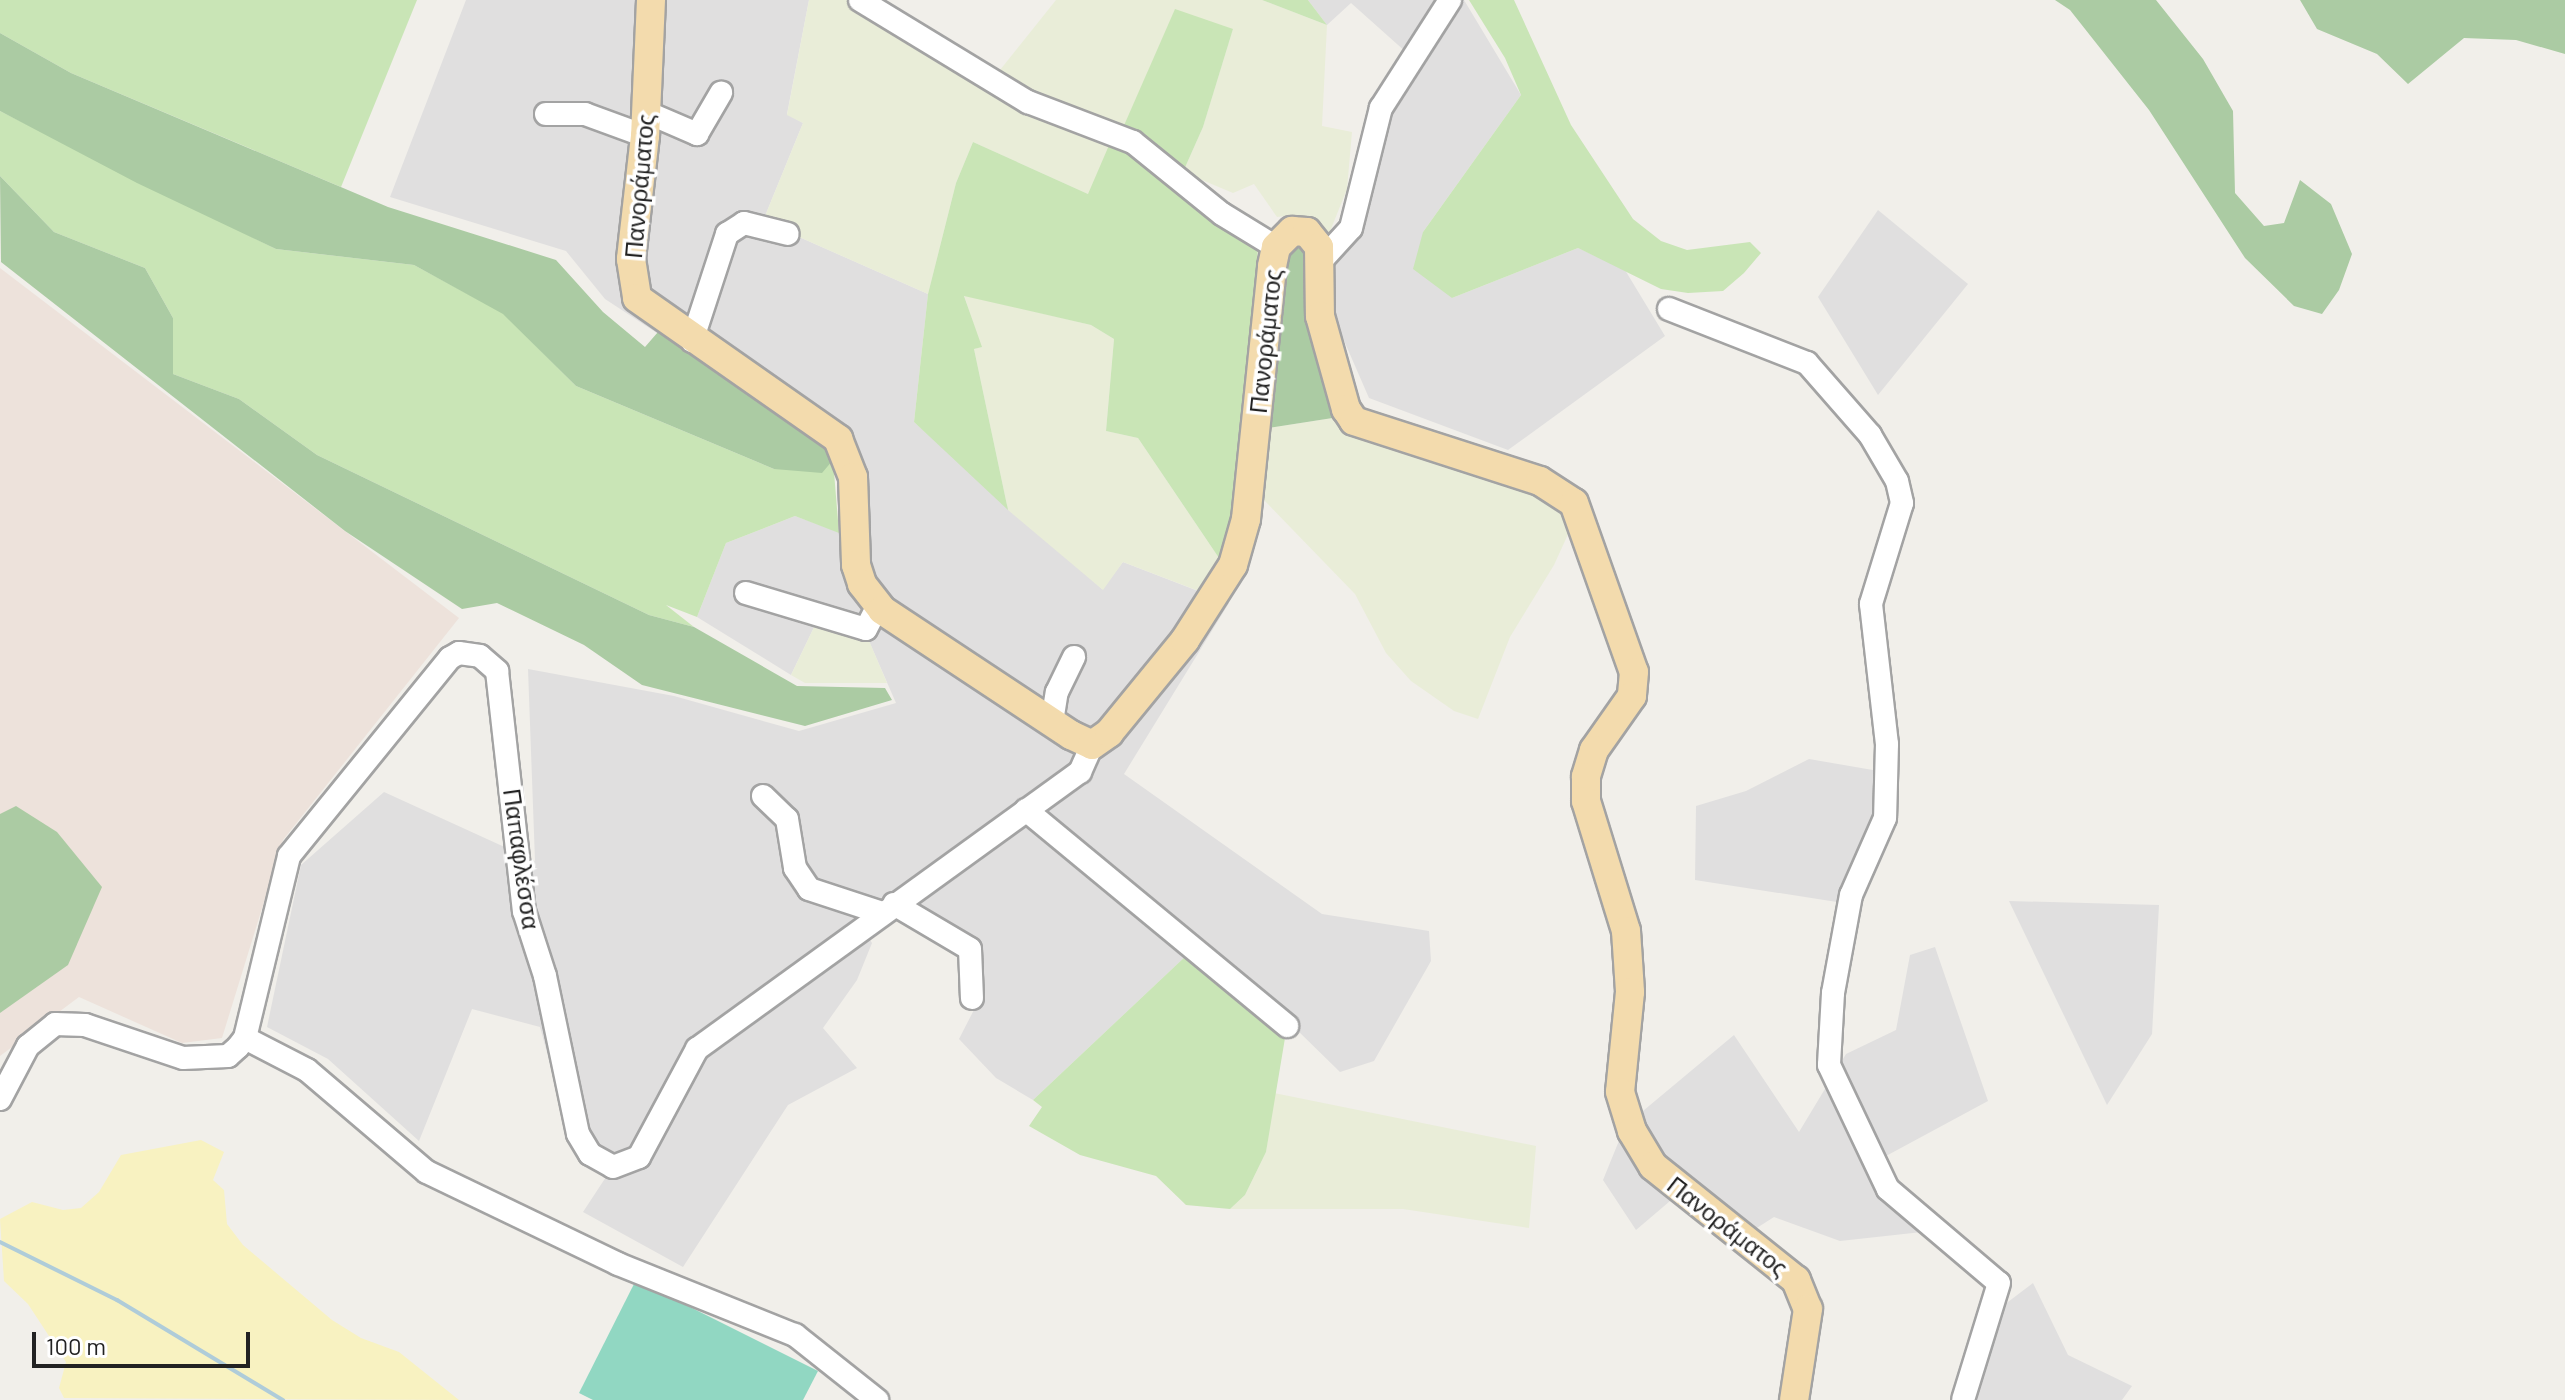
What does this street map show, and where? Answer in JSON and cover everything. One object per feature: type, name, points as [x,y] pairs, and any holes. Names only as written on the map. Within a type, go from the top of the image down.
[{"type":"main road","name":"Πανοράματος","points":[[651,0],[646,124],[632,285],[642,304],[692,341],[827,429],[843,446],[853,477],[856,565],[878,605],[1052,722],[1092,745],[1109,733],[1185,640],[1237,556],[1246,519],[1276,247],[1292,231],[1307,232],[1319,247],[1320,316],[1354,421],[1540,481],[1574,503],[1635,682],[1622,714],[1594,750],[1586,777],[1586,801],[1626,931],[1630,992],[1620,1092],[1632,1131],[1653,1166],[1796,1280],[1808,1309],[1794,1400]]},
{"type":"street","points":[[860,0],[1028,102],[1133,142],[1222,214],[1276,247]]},
{"type":"street","points":[[1319,263],[1351,228],[1381,108],[1450,0]]},
{"type":"street","points":[[546,114],[585,114],[697,134],[721,93]]},
{"type":"street","points":[[692,341],[727,234],[744,223],[788,234]]},
{"type":"street","points":[[1669,309],[1807,363],[1870,435],[1897,481],[1902,503],[1871,604],[1887,744],[1885,818],[1851,895],[1833,993],[1829,1065],[1888,1189],[1999,1283],[1963,1400]]},
{"type":"street","points":[[746,593],[866,629],[878,605]]},
{"type":"street","name":"Παπαφλέσσα","points":[[245,1038],[289,856],[459,653],[480,656],[497,671],[524,911],[545,976],[578,1134],[597,1160],[620,1167],[639,1157],[697,1049],[1080,772],[1092,745]]},
{"type":"street","points":[[1052,722],[1057,692],[1074,657]]},
{"type":"street","points":[[763,796],[787,819],[800,880],[809,889],[888,909],[970,949],[972,998]]},
{"type":"street","points":[[1026,810],[1287,1026]]},
{"type":"street","points":[[0,1099],[28,1046],[55,1024],[85,1025],[193,1059],[228,1056],[245,1038],[307,1070],[427,1172],[618,1264],[795,1335],[877,1400]]},
{"type":"shaded area","points":[[466,0],[809,0],[787,114],[803,123],[763,221],[928,294],[914,422],[1102,589],[1123,562],[1229,603],[1124,774],[1322,914],[1429,931],[1431,961],[1374,1061],[1340,1072],[1204,939],[1033,1100],[996,1078],[959,1039],[978,1002],[980,944],[894,894],[857,920],[872,943],[857,980],[823,1028],[857,1068],[788,1105],[683,1267],[583,1212],[606,1177],[575,1155],[540,1027],[472,1009],[419,1141],[328,1059],[267,1027],[301,865],[384,792],[535,861],[528,669],[674,696],[799,731],[896,703],[861,623],[820,615],[791,675],[697,617],[726,543],[795,516],[839,532],[838,472],[808,432],[605,299],[566,251],[390,197]]},
{"type":"shaded area","points":[[1308,0],[1464,0],[1521,95],[1423,232],[1452,298],[1578,248],[1625,270],[1665,336],[1508,450],[1369,398],[1332,313],[1333,264],[1353,244],[1389,109],[1416,61],[1351,3],[1327,25]]},
{"type":"shaded area","points":[[1878,210],[1968,284],[1878,395],[1818,297]]},
{"type":"shaded area","points":[[0,268],[459,618],[283,840],[222,1038],[182,1043],[79,997],[0,1056]]},
{"type":"shaded area","points":[[1809,759],[1896,774],[1837,902],[1695,880],[1696,806],[1746,791]]},
{"type":"shaded area","points":[[2009,901],[2159,905],[2152,1034],[2107,1105]]},
{"type":"shaded area","points":[[1935,947],[1988,1101],[1886,1156],[1897,1180],[1938,1217],[1922,1232],[1840,1241],[1774,1217],[1752,1231],[1690,1184],[1636,1230],[1603,1180],[1625,1126],[1734,1035],[1799,1132],[1846,1054],[1896,1030],[1910,955]]},
{"type":"shaded area","points":[[2033,1283],[2068,1355],[2132,1386],[2122,1400],[1966,1400],[2000,1308]]},
{"type":"green space","points":[[0,0],[417,0],[341,187],[71,73],[0,33]]},
{"type":"green space","points":[[809,0],[850,0],[1113,136],[1095,187],[1088,194],[973,142],[956,183],[928,294],[763,221],[803,123],[787,115]]},
{"type":"green space","points":[[1056,0],[1262,0],[1327,25],[1322,126],[1352,132],[1347,189],[1325,244],[1310,224],[1294,215],[1277,217],[1254,184],[1233,193],[1183,172],[1203,127],[1233,29],[1122,130],[1061,110],[996,75]]},
{"type":"green space","points":[[1262,0],[1308,0],[1327,25]]},
{"type":"green space","points":[[1469,0],[1514,0],[1571,125],[1633,219],[1661,241],[1687,250],[1750,242],[1761,253],[1744,273],[1723,291],[1688,293],[1661,289],[1578,248],[1452,298],[1413,269],[1423,232],[1521,95],[1505,58]]},
{"type":"green space","points":[[2055,0],[2156,0],[2203,59],[2233,111],[2235,193],[2264,226],[2284,223],[2300,180],[2331,204],[2352,254],[2339,290],[2322,314],[2294,306],[2245,258],[2149,110],[2070,10]]},
{"type":"green space","points":[[2300,0],[2565,0],[2565,54],[2516,40],[2464,38],[2408,84],[2377,54],[2317,29]]},
{"type":"green space","points":[[1175,9],[1233,29],[1203,127],[1183,172],[1122,130]]},
{"type":"green space","points":[[0,33],[71,73],[388,207],[556,260],[603,312],[645,347],[658,332],[808,432],[825,445],[833,460],[822,473],[774,469],[576,386],[503,314],[414,265],[276,249],[137,183],[0,111]]},
{"type":"green space","points":[[0,111],[276,249],[414,265],[503,313],[576,386],[774,469],[833,460],[839,533],[795,516],[726,543],[697,617],[666,605],[694,627],[649,615],[317,455],[239,399],[173,374],[173,318],[145,268],[54,232],[0,176]]},
{"type":"green space","points":[[1113,136],[1258,247],[1251,366],[1230,534],[1221,561],[1138,438],[1106,431],[1114,339],[1091,325],[964,296],[982,347],[974,349],[1008,510],[914,422],[928,294],[956,183],[973,142],[1088,194]]},
{"type":"green space","points":[[0,176],[54,232],[145,268],[173,318],[173,374],[239,399],[317,455],[649,615],[694,627],[797,686],[885,688],[892,700],[805,726],[642,685],[584,645],[497,603],[462,609],[345,531],[1,262]]},
{"type":"green space","points":[[1304,238],[1339,417],[1262,429],[1278,260]]},
{"type":"green space","points":[[964,295],[1091,325],[1114,339],[1106,431],[1138,438],[1221,561],[1204,593],[1123,562],[1103,590],[1008,510],[974,349],[981,347]]},
{"type":"green space","points":[[1339,417],[1544,487],[1575,519],[1554,565],[1510,637],[1478,719],[1454,711],[1411,681],[1386,653],[1355,594],[1261,497],[1262,429]]},
{"type":"green space","points":[[817,621],[867,636],[887,683],[805,683],[791,675]]},
{"type":"green space","points":[[16,806],[57,832],[102,887],[68,965],[0,1013],[0,814]]},
{"type":"green space","points":[[1188,954],[1285,1038],[1266,1152],[1245,1195],[1230,1209],[1186,1205],[1156,1176],[1080,1155],[1029,1126],[1042,1107],[1033,1100]]},
{"type":"green space","points":[[1274,1093],[1536,1146],[1529,1228],[1403,1209],[1230,1209],[1245,1195],[1266,1152]]},
{"type":"green space","points":[[636,1280],[818,1371],[803,1400],[593,1400],[579,1393]]},
{"type":"sand","points":[[201,1140],[224,1152],[213,1180],[224,1190],[227,1224],[243,1245],[332,1320],[361,1338],[399,1352],[459,1400],[64,1398],[59,1388],[66,1362],[28,1304],[4,1281],[0,1219],[32,1202],[63,1210],[81,1208],[99,1192],[121,1155]]},
{"type":"waterway","points":[[0,1242],[117,1300],[283,1400]]}]
